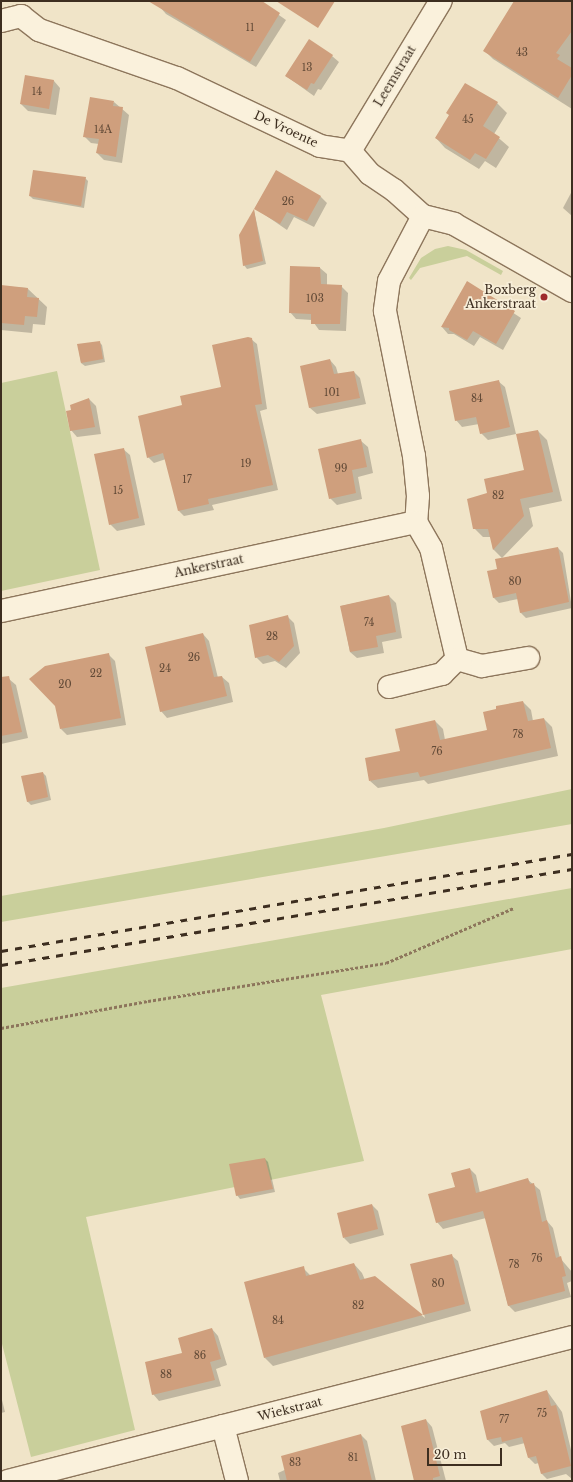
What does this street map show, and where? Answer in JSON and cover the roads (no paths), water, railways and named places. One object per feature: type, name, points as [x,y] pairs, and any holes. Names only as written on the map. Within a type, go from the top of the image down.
[{"type":"street","name":"Leemstraat","points":[[350,151],[441,1]]},
{"type":"street","name":"De Vroente","points":[[17,13],[39,30],[177,78],[320,146],[350,151]]},
{"type":"street","points":[[350,151],[370,174],[394,190],[423,216],[454,224],[572,291]]},
{"type":"street","points":[[423,216],[389,281],[385,311],[414,456],[418,496],[416,522],[431,548],[457,659]]},
{"type":"street","name":"Ankerstraat","points":[[1,612],[416,522]]},
{"type":"street","points":[[457,659],[482,666],[528,658]]},
{"type":"street","points":[[389,687],[442,674],[457,659]]},
{"type":"street","name":"Wiekstraat","points":[[8,1481],[572,1336]]},
{"type":"street","points":[[223,1426],[237,1481]]},
{"type":"railway","points":[[1,951],[572,854]]},
{"type":"railway","points":[[1,965],[572,869]]},
{"type":"place","name":"Boxberg Ankerstraat","points":[[544,297]]}]
